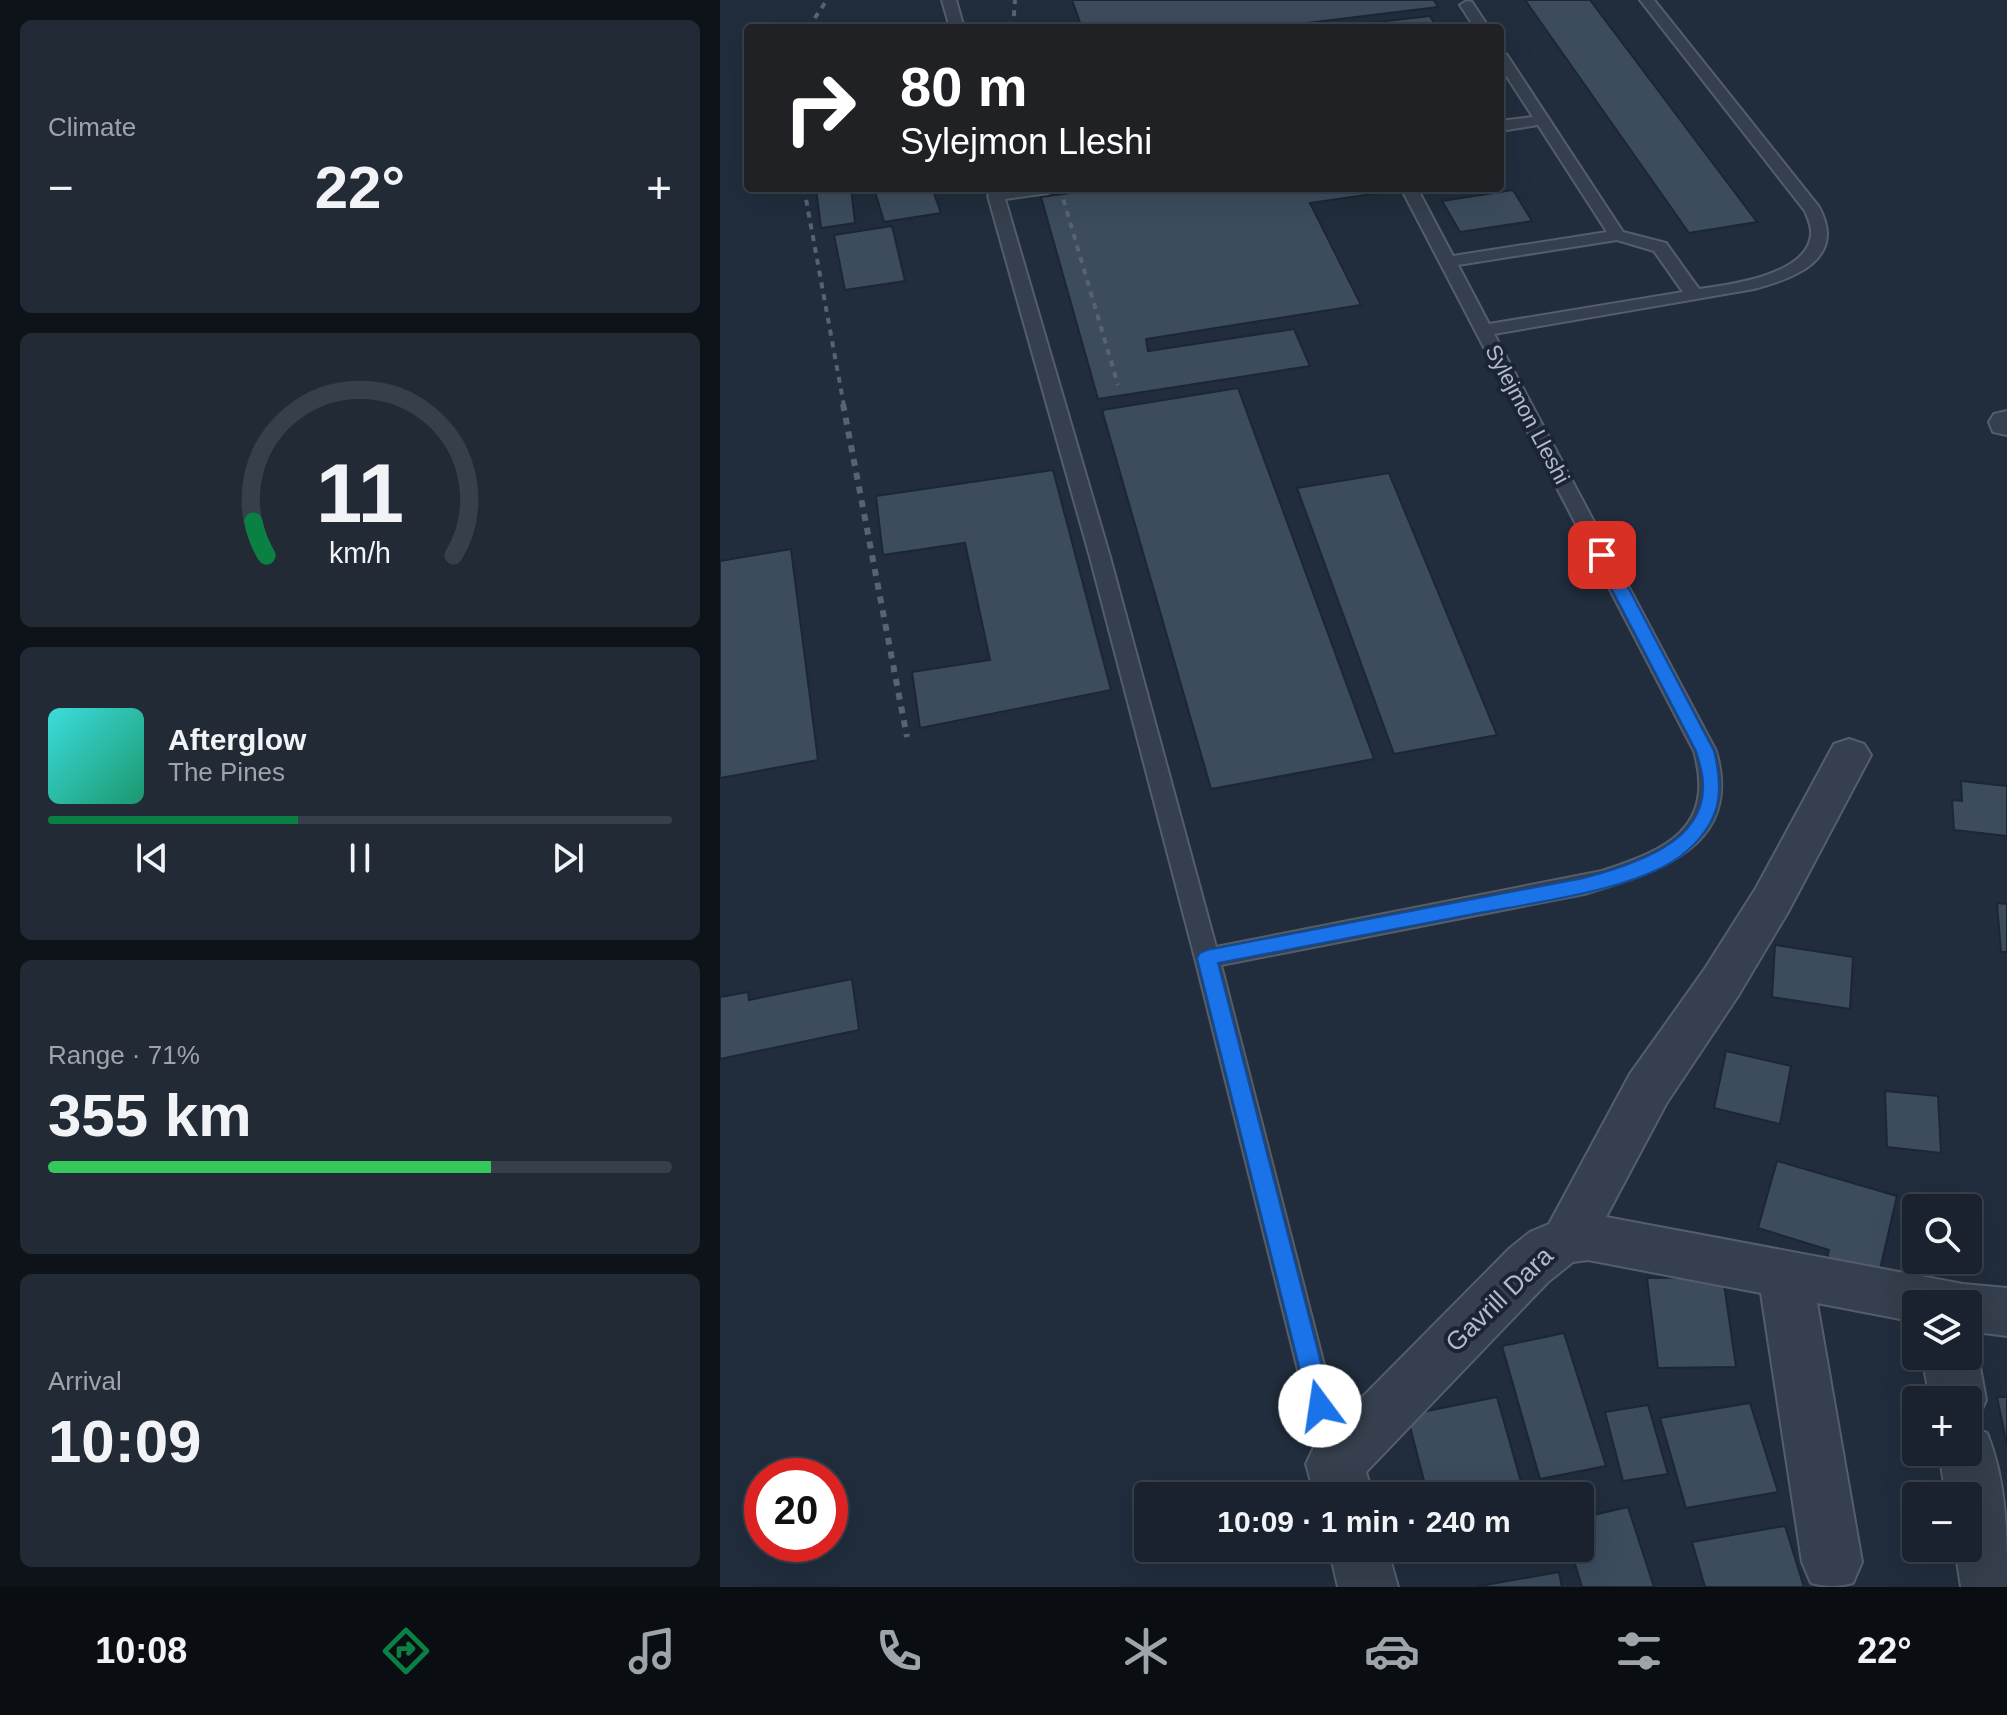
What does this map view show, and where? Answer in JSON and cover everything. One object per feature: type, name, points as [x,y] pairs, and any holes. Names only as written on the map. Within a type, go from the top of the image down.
[{"type":"street","points":[[1568,1239],[1648,1089],[1721,983],[1772,900],[1849,755]]},
{"type":"street","name":"Gavrill Dara","points":[[1340,1480],[1529,1265],[1549,1247],[1568,1239],[1588,1237],[1902,1295]]},
{"type":"street","points":[[1785,1274],[1832,1562]]},
{"type":"street","name":"Gavrill Dara","points":[[1982,1308],[2007,1312]]},
{"type":"street","points":[[1969,1466],[1991,1587]]},
{"type":"street","points":[[1362,1562],[1368,1587]]},
{"type":"lane","points":[[949,0],[956,24]]},
{"type":"lane","points":[[1485,330],[1753,285],[1791,270],[1813,255],[1820,234],[1813,210],[1647,0]]},
{"type":"lane","points":[[1467,5],[1479,24]]},
{"type":"lane","points":[[1504,61],[1617,235]]},
{"type":"lane","points":[[1504,125],[1543,120]]},
{"type":"lane","points":[[996,192],[1100,557],[1207,958],[1340,1480]]},
{"type":"lane","name":"Sylejmon Lleshi","points":[[1207,958],[1612,877],[1640,869],[1681,846],[1705,817],[1713,784],[1705,751],[1411,192]]},
{"type":"lane","points":[[1448,262],[1617,235],[1660,247],[1694,295]]},
{"type":"building","points":[[1072,0],[1434,0],[1438,7],[1299,24],[1081,24]]},
{"type":"building","points":[[1525,0],[1590,0],[1757,222],[1689,233]]},
{"type":"building","points":[[1430,16],[1435,24],[1361,24]]},
{"type":"building","points":[[1513,190],[1532,221],[1460,232],[1442,201],[1504,192]]},
{"type":"building","points":[[816,192],[851,192],[855,223],[821,228]]},
{"type":"building","points":[[875,192],[933,192],[941,213],[884,222]]},
{"type":"building","points":[[1079,192],[1379,193],[1310,203],[1361,305],[1146,339],[1148,351],[1294,329],[1310,366],[1098,399],[1041,197]]},
{"type":"building","points":[[892,226],[905,281],[845,290],[834,235]]},
{"type":"building","points":[[1238,388],[1374,759],[1211,789],[1102,410]]},
{"type":"building","points":[[1053,470],[1111,690],[920,728],[912,672],[990,660],[965,543],[883,555],[876,496]]},
{"type":"building","points":[[1389,473],[1497,735],[1394,754],[1297,488]]},
{"type":"building","points":[[791,549],[818,760],[720,778],[720,561]]},
{"type":"building","points":[[1961,781],[2007,786],[2007,836],[1954,830],[1952,800],[1962,801]]},
{"type":"building","points":[[1997,903],[2007,904],[2007,952],[2001,952]]},
{"type":"building","points":[[1775,945],[1853,957],[1850,1009],[1772,997]]},
{"type":"building","points":[[852,979],[859,1030],[720,1059],[720,997],[748,992],[749,1000]]},
{"type":"building","points":[[1726,1051],[1791,1066],[1780,1124],[1714,1108]]},
{"type":"building","points":[[1885,1091],[1938,1096],[1941,1153],[1887,1147]]},
{"type":"building","points":[[1777,1161],[1897,1196],[1878,1278],[1826,1262],[1829,1250],[1758,1228]]},
{"type":"building","points":[[1723,1277],[1736,1367],[1658,1368],[1647,1278]]},
{"type":"building","points":[[1564,1333],[1606,1466],[1540,1479],[1502,1346]]},
{"type":"building","points":[[1497,1397],[1521,1482],[1424,1482],[1407,1415]]},
{"type":"building","points":[[1997,1397],[2007,1397],[2007,1445]]},
{"type":"building","points":[[1750,1403],[1778,1492],[1686,1508],[1660,1418]]},
{"type":"building","points":[[1648,1405],[1668,1474],[1623,1481],[1605,1412]]},
{"type":"building","points":[[1628,1507],[1654,1587],[1582,1587],[1574,1562],[1594,1562],[1594,1515]]},
{"type":"building","points":[[1785,1526],[1804,1587],[1705,1587],[1692,1542]]},
{"type":"building","points":[[1559,1572],[1562,1587],[1474,1587]]},
{"type":"railway","points":[[811,24],[827,0]]},
{"type":"railway","points":[[1013,24],[1015,0]]},
{"type":"railway","points":[[805,192],[844,406]]},
{"type":"railway","points":[[1061,192],[1118,385]]},
{"type":"railway","points":[[843,404],[907,737]]},
{"type":"route","points":[[1320,1406],[1207,958],[1584,885],[1640,869],[1681,846],[1705,817],[1713,784],[1705,751],[1602,555]]}]
